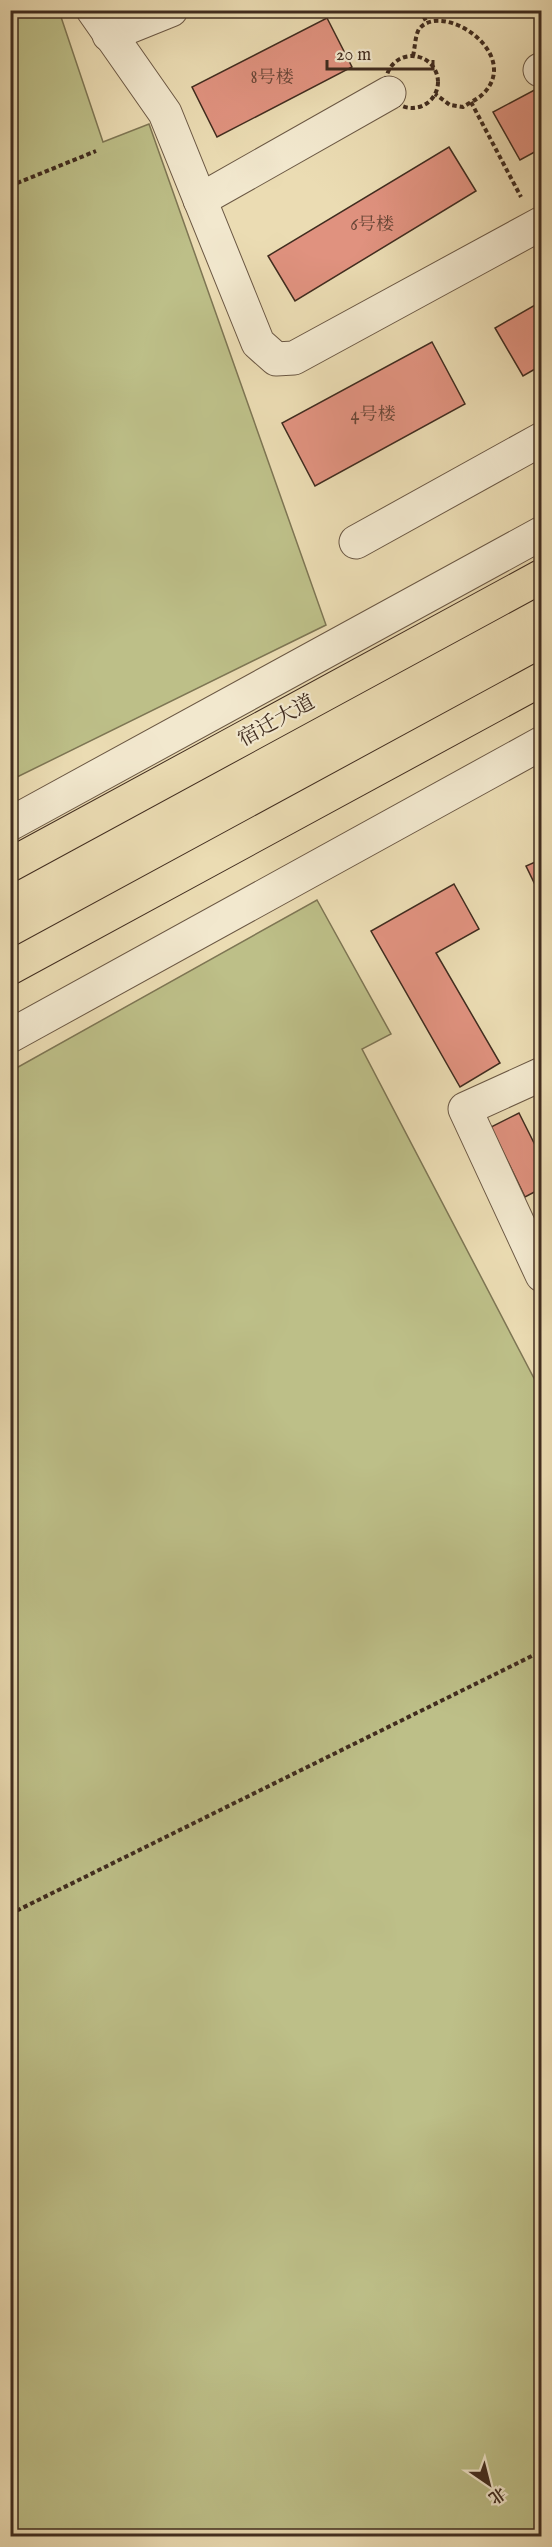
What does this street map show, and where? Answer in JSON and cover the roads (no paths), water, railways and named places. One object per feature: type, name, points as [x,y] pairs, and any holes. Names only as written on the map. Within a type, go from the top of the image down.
[{"type":"main road","name":"宿迁大道","points":[[10,865],[542,576]]},
{"type":"main road","points":[[10,968],[542,679]]},
{"type":"lane","points":[[171,10],[101,23],[165,113],[258,343],[276,360],[294,358],[539,224]]},
{"type":"lane","points":[[200,200],[389,93]]},
{"type":"lane","points":[[356,542],[542,439]]},
{"type":"lane","points":[[10,824],[542,533]]},
{"type":"lane","points":[[10,1035],[542,743]]},
{"type":"lane","points":[[542,1074],[465,1109],[542,1275]]}]
